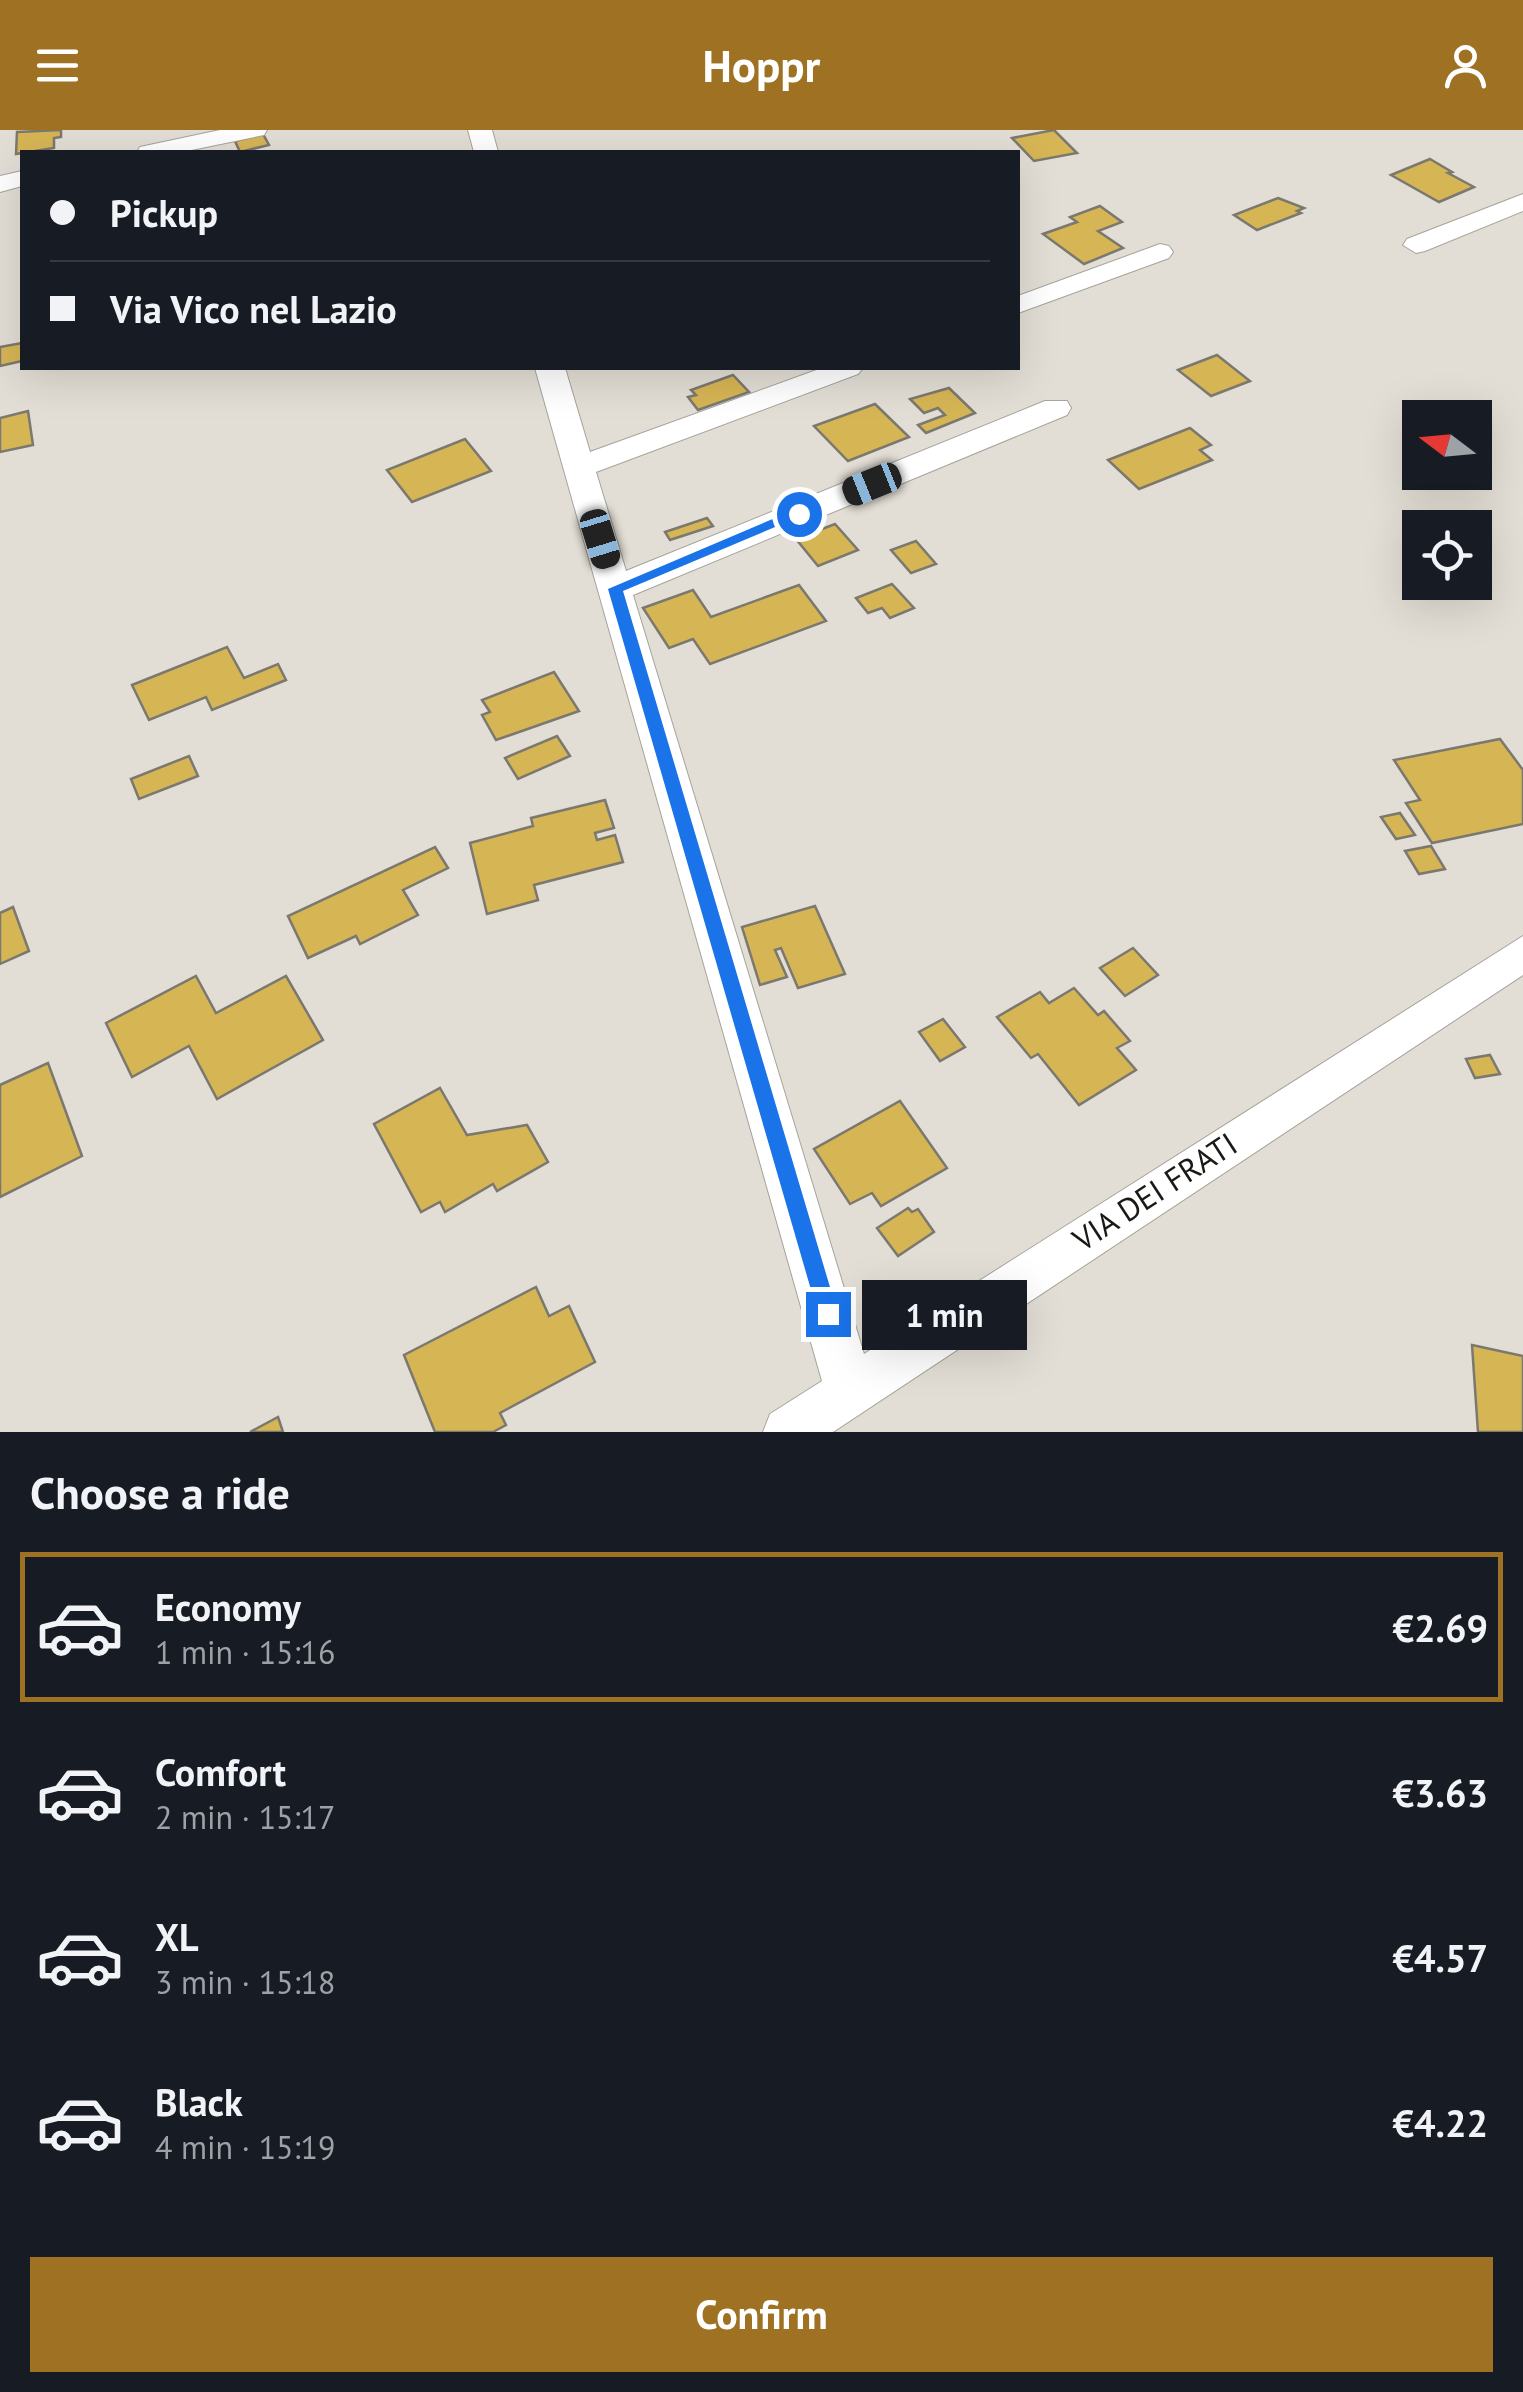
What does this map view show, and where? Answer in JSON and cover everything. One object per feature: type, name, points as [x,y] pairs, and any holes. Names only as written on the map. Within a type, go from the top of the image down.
[{"type":"street","points":[[159,150],[255,130]]},
{"type":"street","points":[[1416,244],[1523,202]]},
{"type":"street","points":[[1020,304],[1160,252]]},
{"type":"street","points":[[551,370],[850,1390]]},
{"type":"street","points":[[579,467],[843,370]]},
{"type":"street","points":[[615,589],[1056,408]]},
{"type":"street","name":"VIA DEI FRATI","points":[[788,1432],[1523,953]]},
{"type":"building","points":[[61,130],[61,137],[54,138],[54,148],[20,150],[16,154],[17,132]]},
{"type":"building","points":[[1054,130],[1077,153],[1034,161],[1012,138]]},
{"type":"building","points":[[263,134],[269,145],[239,150],[235,141]]},
{"type":"building","points":[[1430,159],[1474,187],[1439,202],[1391,175]]},
{"type":"building","points":[[1278,198],[1304,208],[1297,211],[1301,213],[1257,230],[1234,215]]},
{"type":"building","points":[[1100,206],[1122,222],[1098,231],[1123,248],[1084,264],[1043,234],[1077,222],[1070,217]]},
{"type":"building","points":[[20,343],[20,361],[0,366],[0,347]]},
{"type":"building","points":[[1217,355],[1250,381],[1211,396],[1178,370]]},
{"type":"building","points":[[733,375],[749,392],[698,410],[688,397],[696,395],[691,390]]},
{"type":"building","points":[[949,388],[975,413],[926,433],[918,425],[945,415],[938,408],[924,413],[910,399]]},
{"type":"building","points":[[875,404],[909,437],[848,461],[814,426]]},
{"type":"building","points":[[28,411],[33,445],[0,452],[0,418]]},
{"type":"building","points":[[1190,428],[1211,445],[1200,450],[1212,460],[1139,489],[1108,460]]},
{"type":"building","points":[[465,439],[491,471],[412,502],[387,470]]},
{"type":"building","points":[[707,518],[713,526],[670,540],[665,532]]},
{"type":"building","points":[[835,524],[858,550],[818,566],[796,539]]},
{"type":"building","points":[[916,541],[936,564],[911,573],[891,550]]},
{"type":"building","points":[[892,584],[914,608],[890,618],[882,608],[868,613],[856,598]]},
{"type":"building","points":[[799,585],[826,621],[710,664],[693,639],[669,648],[643,608],[693,590],[711,617]]},
{"type":"building","points":[[227,647],[244,678],[278,664],[286,680],[212,710],[206,697],[149,720],[132,685]]},
{"type":"building","points":[[554,672],[579,711],[496,740],[482,715],[490,712],[482,700]]},
{"type":"building","points":[[557,736],[570,756],[518,779],[505,758]]},
{"type":"building","points":[[1500,739],[1523,770],[1523,824],[1432,843],[1406,803],[1420,800],[1394,760]]},
{"type":"building","points":[[189,756],[198,776],[139,799],[131,779]]},
{"type":"building","points":[[605,800],[614,828],[595,833],[597,840],[615,835],[623,862],[534,885],[538,900],[487,914],[470,843],[533,826],[531,818]]},
{"type":"building","points":[[1400,813],[1415,835],[1396,839],[1381,817]]},
{"type":"building","points":[[1431,846],[1445,869],[1419,874],[1405,851]]},
{"type":"building","points":[[435,847],[448,868],[403,890],[418,915],[360,944],[356,936],[308,958],[288,916]]},
{"type":"building","points":[[815,906],[845,974],[798,988],[781,948],[775,950],[787,977],[760,985],[742,927]]},
{"type":"building","points":[[13,907],[29,951],[0,964],[0,913]]},
{"type":"building","points":[[1133,948],[1158,975],[1125,996],[1100,968]]},
{"type":"building","points":[[196,976],[216,1013],[286,976],[323,1040],[217,1099],[189,1046],[132,1077],[106,1023]]},
{"type":"building","points":[[1074,988],[1098,1015],[1104,1011],[1130,1041],[1117,1048],[1136,1070],[1079,1105],[1038,1054],[1031,1058],[997,1017],[1040,992],[1049,1003]]},
{"type":"building","points":[[943,1019],[965,1047],[940,1061],[919,1032]]},
{"type":"building","points":[[1490,1055],[1500,1074],[1475,1078],[1466,1059]]},
{"type":"building","points":[[48,1063],[82,1156],[0,1197],[0,1085]]},
{"type":"building","points":[[440,1088],[467,1135],[527,1125],[548,1162],[497,1191],[493,1184],[445,1212],[440,1202],[421,1212],[374,1124]]},
{"type":"building","points":[[900,1101],[947,1168],[881,1206],[872,1193],[850,1204],[814,1149]]},
{"type":"building","points":[[908,1208],[912,1212],[918,1209],[934,1232],[898,1256],[877,1228]]},
{"type":"building","points":[[536,1287],[549,1316],[569,1306],[595,1362],[500,1413],[506,1425],[493,1432],[435,1432],[404,1355]]},
{"type":"building","points":[[1472,1345],[1523,1356],[1523,1432],[1478,1432]]},
{"type":"building","points":[[278,1417],[283,1432],[250,1432]]},
{"type":"route","points":[[799,514],[615,589],[828,1314]]}]
